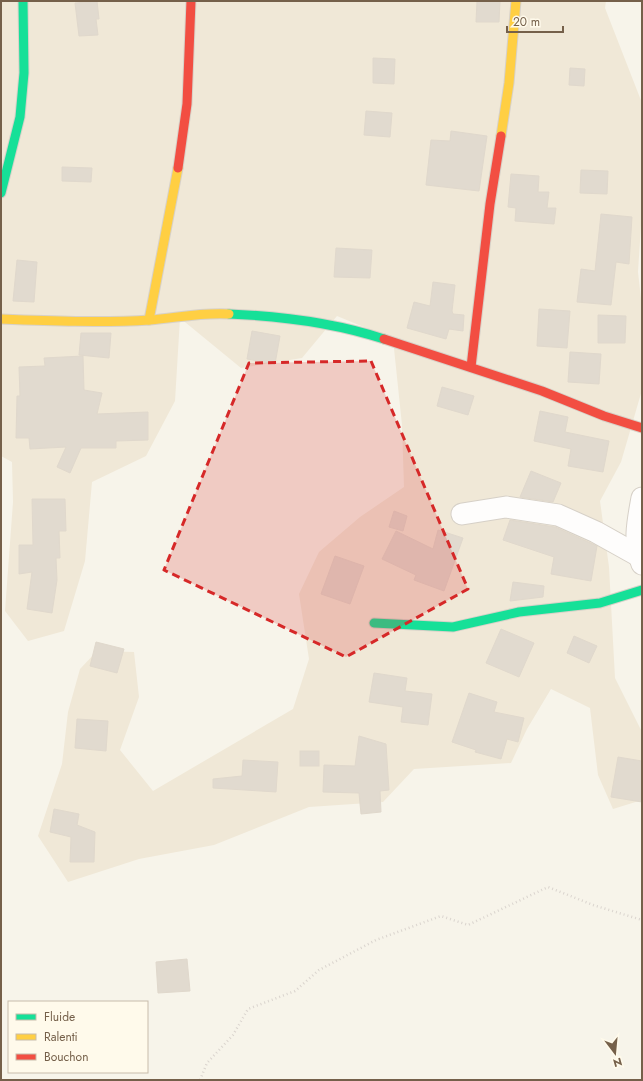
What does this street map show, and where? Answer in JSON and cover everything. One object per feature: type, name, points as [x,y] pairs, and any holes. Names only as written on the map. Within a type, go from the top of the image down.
[{"type":"street","points":[[1,193],[20,117],[24,73],[23,1]]},
{"type":"street","points":[[149,320],[174,195],[186,112],[191,1]]},
{"type":"street","points":[[471,367],[490,204],[509,83],[516,1]]},
{"type":"street","points":[[1,319],[54,321],[149,320],[216,313],[257,315],[356,330],[542,391],[604,416],[642,428]]},
{"type":"street","points":[[640,560],[636,529],[642,498]]},
{"type":"street","points":[[462,514],[506,507],[558,515],[596,532],[640,560]]},
{"type":"street","points":[[374,623],[453,627],[519,612],[600,603],[642,590]]},
{"type":"path","points":[[200,1080],[207,1063],[233,1035],[248,1009],[295,991],[319,970],[376,940],[441,916],[468,925],[548,887],[593,905],[642,920]]},
{"type":"highlighted area","points":[[371,361],[468,589],[346,657],[164,570],[249,363]]},
{"type":"shaded area","points":[[1,1],[606,1],[605,8],[642,103],[642,210],[638,272],[642,308],[642,390],[621,462],[600,501],[609,567],[615,678],[642,732],[642,800],[613,809],[598,775],[590,708],[551,689],[527,729],[511,763],[414,769],[383,802],[309,807],[214,845],[139,859],[68,882],[38,836],[62,764],[68,712],[80,669],[97,651],[134,652],[139,697],[120,750],[153,791],[293,709],[309,659],[299,594],[319,552],[360,517],[404,487],[402,425],[393,339],[337,316],[302,358],[241,368],[180,318],[175,401],[146,456],[92,482],[85,561],[64,631],[28,641],[5,611],[13,502],[12,462],[1,456]]},
{"type":"building","points":[[97,1],[99,19],[96,19],[98,35],[79,36],[75,3]]},
{"type":"building","points":[[477,1],[500,1],[499,22],[476,22]]},
{"type":"building","points":[[373,58],[395,59],[394,84],[373,83]]},
{"type":"building","points":[[570,68],[585,69],[584,86],[569,85]]},
{"type":"building","points":[[366,111],[392,113],[390,137],[364,135]]},
{"type":"building","points":[[451,131],[487,136],[479,191],[426,185],[431,140],[450,141]]},
{"type":"building","points":[[62,167],[92,168],[91,182],[62,181]]},
{"type":"building","points":[[581,170],[608,171],[607,194],[580,193]]},
{"type":"building","points":[[511,174],[539,176],[538,192],[549,192],[547,208],[556,208],[554,224],[515,221],[516,208],[508,207]]},
{"type":"building","points":[[601,214],[632,217],[629,264],[616,262],[611,305],[577,302],[581,269],[595,271]]},
{"type":"building","points":[[336,248],[372,250],[370,278],[334,277]]},
{"type":"building","points":[[17,260],[37,262],[34,302],[13,301]]},
{"type":"building","points":[[433,282],[455,285],[452,311],[453,314],[464,315],[463,331],[449,329],[446,339],[407,328],[414,302],[430,306]]},
{"type":"building","points":[[539,309],[570,311],[567,348],[537,346]]},
{"type":"building","points":[[598,315],[626,316],[625,343],[598,343]]},
{"type":"building","points":[[252,331],[280,336],[275,364],[247,359]]},
{"type":"building","points":[[81,333],[111,333],[109,358],[79,355]]},
{"type":"building","points":[[570,352],[601,354],[599,384],[568,382]]},
{"type":"building","points":[[83,356],[84,390],[102,393],[97,414],[148,412],[148,440],[116,441],[116,448],[81,448],[70,473],[57,467],[66,447],[30,449],[29,438],[16,438],[17,396],[20,396],[19,367],[45,366],[44,358]]},
{"type":"building","points":[[442,387],[474,396],[468,415],[437,406]]},
{"type":"building","points":[[540,411],[568,417],[565,432],[609,441],[603,472],[568,466],[571,449],[534,441]]},
{"type":"building","points":[[531,471],[561,483],[553,502],[520,497]]},
{"type":"building","points":[[32,499],[65,499],[66,531],[59,531],[60,558],[56,558],[57,580],[52,613],[27,609],[32,572],[19,574],[19,545],[33,545]]},
{"type":"building","points":[[394,511],[407,516],[403,531],[389,527]]},
{"type":"building","points":[[510,520],[555,527],[597,546],[591,581],[551,574],[554,557],[503,540]]},
{"type":"building","points":[[438,530],[463,538],[444,591],[414,580],[416,575],[382,559],[396,531],[433,549]]},
{"type":"building","points":[[335,556],[364,566],[350,604],[321,594]]},
{"type":"building","points":[[513,582],[544,586],[543,597],[510,601]]},
{"type":"building","points":[[501,629],[534,643],[519,677],[486,663]]},
{"type":"building","points":[[574,636],[597,646],[589,663],[567,653]]},
{"type":"building","points":[[96,642],[124,649],[117,673],[90,666]]},
{"type":"building","points":[[374,673],[407,678],[405,691],[432,694],[428,725],[401,722],[403,707],[369,702]]},
{"type":"building","points":[[469,693],[497,702],[494,712],[524,718],[518,742],[507,739],[501,759],[475,752],[476,750],[452,742]]},
{"type":"building","points":[[77,719],[108,721],[106,751],[75,748]]},
{"type":"building","points":[[359,736],[386,744],[389,790],[380,791],[381,812],[361,814],[359,793],[323,792],[324,765],[355,766]]},
{"type":"building","points":[[300,751],[319,751],[319,766],[300,766]]},
{"type":"building","points":[[618,757],[642,761],[642,802],[611,797]]},
{"type":"building","points":[[243,760],[278,762],[276,792],[213,788],[213,779],[242,776]]},
{"type":"building","points":[[54,809],[79,814],[77,825],[95,832],[94,862],[70,862],[71,837],[50,832]]},
{"type":"building","points":[[187,959],[190,991],[158,993],[156,962]]},
{"type":"traffic: fast","points":[[1,193],[20,117],[24,73],[23,1]]},
{"type":"traffic: fast","points":[[229,314],[268,316],[307,321],[365,333],[384,339]]},
{"type":"traffic: fast","points":[[374,623],[453,627],[519,612],[600,603],[642,590]]},
{"type":"traffic: slow","points":[[501,136],[509,83],[516,1]]},
{"type":"traffic: slow","points":[[149,320],[178,168]]},
{"type":"traffic: slow","points":[[1,319],[113,321],[150,320],[209,314],[229,314]]},
{"type":"traffic: jam","points":[[178,168],[187,104],[191,1]]},
{"type":"traffic: jam","points":[[471,367],[490,204],[501,136]]},
{"type":"traffic: jam","points":[[384,339],[542,391],[604,416],[642,428]]}]
